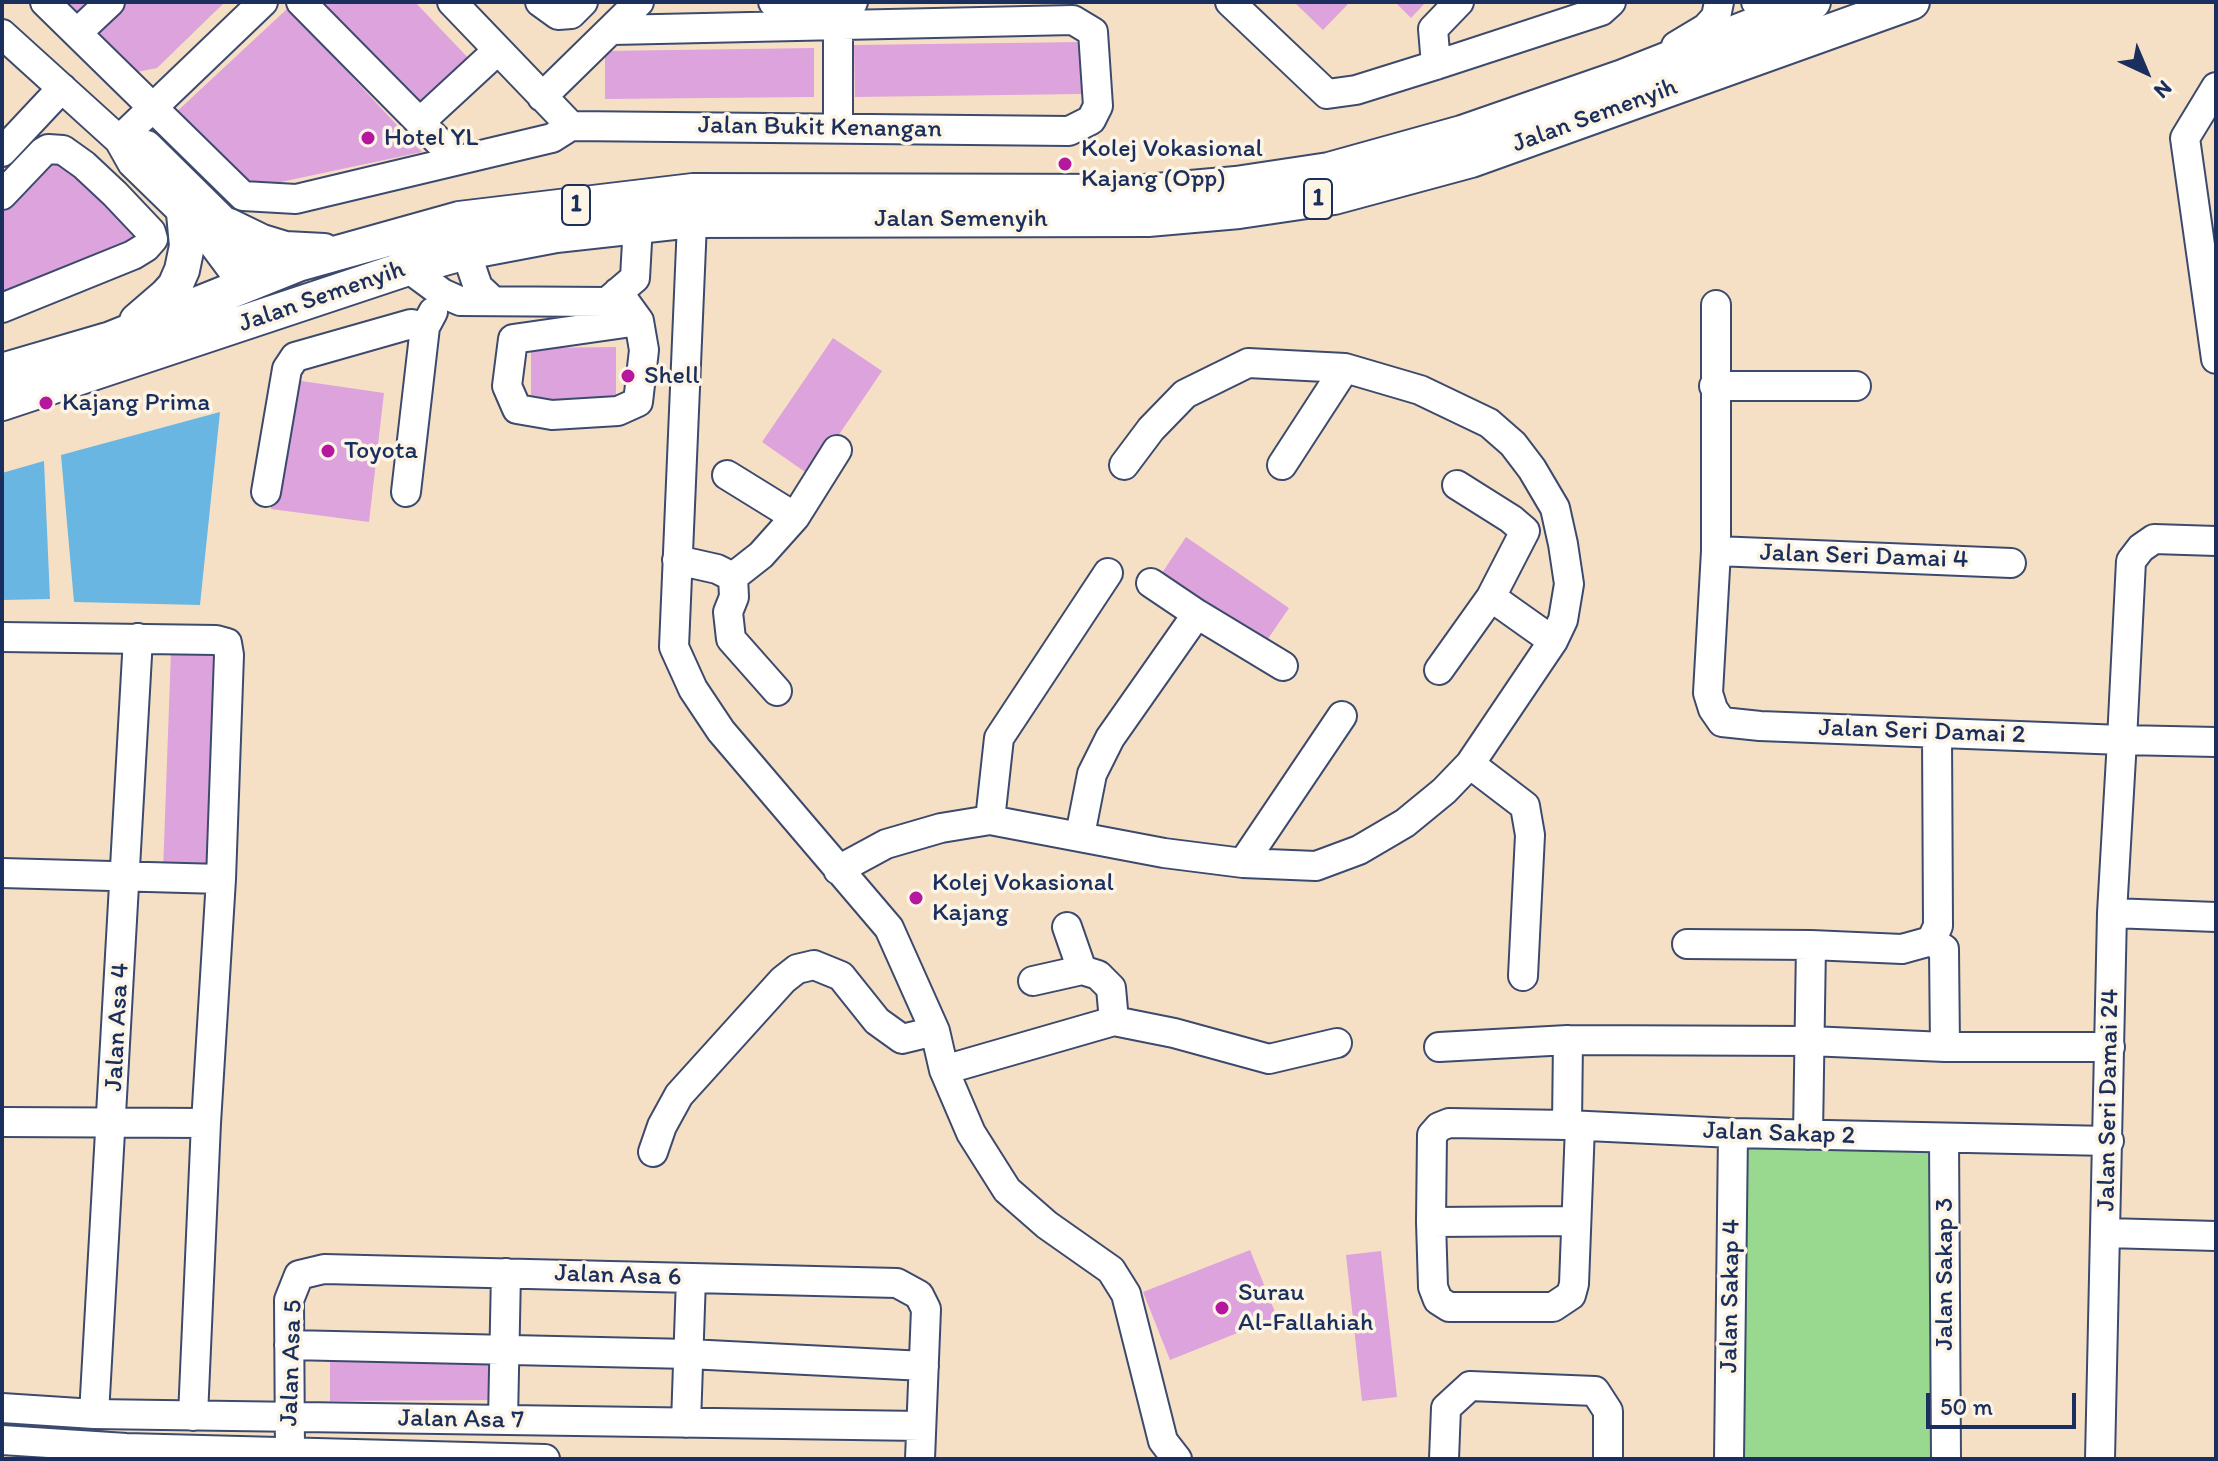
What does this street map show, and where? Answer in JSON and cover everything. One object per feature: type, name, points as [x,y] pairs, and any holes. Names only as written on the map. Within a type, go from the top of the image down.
[{"type":"main road","name":"Jalan Semenyih","points":[[2,371],[111,339],[255,286],[298,264],[459,219],[692,205],[1145,192],[1236,184],[1329,170],[1462,133],[1623,77],[1813,2]]},
{"type":"main road","name":"Jalan Semenyih","points":[[2,403],[408,268],[466,252],[638,224],[692,205],[1148,219],[1239,211],[1334,197],[1471,160],[1912,2]]},
{"type":"main road","points":[[111,339],[149,312],[175,286],[187,246],[184,213]]},
{"type":"main road","points":[[229,226],[285,249],[308,252],[359,247]]},
{"type":"main road","points":[[222,331],[255,286],[300,305]]},
{"type":"street","points":[[45,2],[243,196],[296,199],[552,138],[571,126],[452,2]]},
{"type":"street","points":[[77,33],[110,2]]},
{"type":"street","points":[[119,140],[263,2]]},
{"type":"street","points":[[301,2],[456,159]]},
{"type":"street","points":[[540,2],[558,15],[571,14],[583,2]]},
{"type":"street","points":[[542,97],[639,2]]},
{"type":"street","points":[[773,2],[846,13]]},
{"type":"street","points":[[1230,2],[1327,94],[1356,90],[1436,65],[1601,11],[1611,2]]},
{"type":"street","points":[[1436,65],[1433,29],[1459,2]]},
{"type":"street","points":[[1623,77],[1706,28],[1716,17],[1719,2]]},
{"type":"street","points":[[1756,2],[1795,2]]},
{"type":"street","points":[[612,30],[846,13]]},
{"type":"street","points":[[838,128],[846,13]]},
{"type":"street","name":"Jalan Bukit Kenangan","points":[[571,126],[1069,131],[1091,120],[1098,106],[1093,32],[1073,20],[846,13]]},
{"type":"street","points":[[2,34],[119,140],[132,163],[255,286]]},
{"type":"street","points":[[420,122],[498,50]]},
{"type":"street","points":[[2216,87],[2185,138],[2216,359]]},
{"type":"street","points":[[6,139],[62,88]]},
{"type":"street","points":[[119,140],[147,145],[229,226],[255,286]]},
{"type":"street","points":[[2,195],[43,152],[48,149],[63,150],[115,194],[151,232],[153,239],[133,255],[2,308]]},
{"type":"street","points":[[692,205],[674,647],[693,689],[721,731],[889,928],[935,1031],[944,1070],[971,1133],[1007,1190],[1047,1225],[1111,1270],[1126,1294],[1163,1441],[1177,1459]]},
{"type":"street","points":[[408,268],[442,293],[460,301],[607,302],[635,278],[638,224]]},
{"type":"street","points":[[466,252],[478,287],[493,301]]},
{"type":"street","points":[[618,292],[639,321],[644,350],[638,402],[618,411],[552,415],[517,409],[507,386],[513,339],[639,321]]},
{"type":"street","points":[[406,492],[425,327],[442,293]]},
{"type":"street","points":[[1716,305],[1716,551]]},
{"type":"street","points":[[266,492],[287,369],[295,357],[411,324],[425,327]]},
{"type":"street","points":[[838,870],[886,844],[941,828],[990,820],[1164,853],[1243,863],[1316,866],[1359,850],[1405,823],[1444,791],[1470,764],[1553,641],[1563,620],[1569,584],[1555,508],[1523,456],[1489,423],[1420,390],[1345,368],[1248,363],[1185,394],[1151,429],[1124,465]]},
{"type":"street","points":[[1282,465],[1345,368]]},
{"type":"street","points":[[1714,386],[1856,386]]},
{"type":"street","points":[[733,577],[761,555],[795,517],[837,450]]},
{"type":"street","points":[[727,475],[795,517]]},
{"type":"street","points":[[1439,670],[1491,597],[1525,531],[1457,485]]},
{"type":"street","name":"Jalan Seri Damai 24","points":[[2100,1459],[2112,913],[2131,561],[2141,548],[2154,539],[2216,541]]},
{"type":"street","name":"Jalan Seri Damai 4","points":[[1716,551],[2011,563]]},
{"type":"street","name":"Jalan Seri Damai 2","points":[[1716,551],[1708,693],[1713,709],[1722,722],[2216,742]]},
{"type":"street","points":[[677,560],[717,569],[733,577]]},
{"type":"street","points":[[990,820],[999,738],[1108,573]]},
{"type":"street","points":[[733,577],[734,597],[728,612],[731,639],[777,691]]},
{"type":"street","points":[[1151,583],[1283,666]]},
{"type":"street","points":[[1491,597],[1553,641]]},
{"type":"street","points":[[1080,835],[1092,774],[1110,738],[1197,614]]},
{"type":"street","points":[[2,637],[216,640],[227,643],[221,879],[193,1416]]},
{"type":"street","name":"Jalan Asa 4","points":[[94,1414],[138,638]]},
{"type":"street","points":[[1243,863],[1342,716]]},
{"type":"street","points":[[1931,941],[1938,926],[1937,733]]},
{"type":"street","points":[[1470,764],[1525,806],[1530,835],[1523,976]]},
{"type":"street","points":[[2,873],[221,879]]},
{"type":"street","points":[[2112,913],[2216,917]]},
{"type":"street","points":[[1067,927],[1082,970]]},
{"type":"street","points":[[1687,944],[1902,949],[1931,941],[1944,949],[1945,1047]]},
{"type":"street","points":[[1808,1135],[1811,945]]},
{"type":"street","points":[[653,1152],[662,1126],[679,1095],[783,980],[797,969],[814,965],[841,976],[877,1021],[902,1039],[935,1031]]},
{"type":"street","points":[[1033,981],[1082,970],[1098,975],[1111,988],[1114,1021]]},
{"type":"street","points":[[944,1070],[1114,1021],[1174,1033],[1269,1059],[1337,1043]]},
{"type":"street","points":[[1439,1047],[1568,1040],[2110,1047]]},
{"type":"street","points":[[1568,1040],[1576,1221],[1571,1295],[1553,1307],[1449,1307],[1438,1300],[1433,1287],[1431,1222],[1576,1221]]},
{"type":"street","points":[[2,1122],[206,1123]]},
{"type":"street","name":"Jalan Sakap 2","points":[[1431,1222],[1432,1135],[1439,1127],[1449,1123],[2109,1141]]},
{"type":"street","name":"Jalan Sakap 4","points":[[1729,1459],[1733,1133]]},
{"type":"street","name":"Jalan Sakap 3","points":[[1944,1138],[1946,1459]]},
{"type":"street","points":[[2106,1233],[2216,1236]]},
{"type":"street","name":"Jalan Asa 6","points":[[299,1275],[324,1269],[897,1283],[919,1295],[926,1309],[924,1366]]},
{"type":"street","points":[[503,1420],[506,1273]]},
{"type":"street","name":"Jalan Asa 5","points":[[290,1453],[289,1300],[299,1275]]},
{"type":"street","points":[[686,1423],[691,1278]]},
{"type":"street","points":[[289,1345],[689,1354],[924,1366],[920,1459]]},
{"type":"street","points":[[1444,1459],[1446,1408],[1470,1386],[1595,1391],[1608,1411],[1608,1459]]},
{"type":"street","name":"Jalan Asa 7","points":[[2,1408],[193,1416],[921,1426]]},
{"type":"street","name":"Jalan Asa 7","points":[[2,1440],[126,1454],[290,1453],[545,1459]]},
{"type":"green space","points":[[1742,1143],[1933,1147],[1931,1459],[1740,1459]]},
{"type":"water","points":[[220,412],[200,605],[74,602],[61,455]]},
{"type":"water","points":[[44,461],[50,599],[2,600],[2,473]]},
{"type":"building","points":[[65,2],[103,2],[84,21]]},
{"type":"building","points":[[127,2],[225,2],[157,68],[137,72],[97,32]]},
{"type":"building","points":[[318,2],[415,2],[473,63],[423,111]]},
{"type":"building","points":[[1294,2],[1350,2],[1323,30]]},
{"type":"building","points":[[1395,2],[1426,2],[1411,18]]},
{"type":"building","points":[[288,8],[422,152],[243,190],[171,117]]},
{"type":"building","points":[[1082,42],[1082,94],[855,97],[854,45]]},
{"type":"building","points":[[814,48],[814,97],[605,99],[605,51]]},
{"type":"building","points":[[49,150],[142,231],[134,250],[2,293],[2,203]]},
{"type":"building","points":[[833,338],[882,371],[811,476],[762,442]]},
{"type":"building","points":[[616,347],[616,404],[531,405],[531,348]]},
{"type":"building","name":"Toyota","points":[[288,379],[384,393],[369,522],[271,509]]},
{"type":"building","points":[[1186,537],[1289,608],[1263,646],[1160,576]]},
{"type":"building","points":[[171,651],[220,653],[212,873],[163,871]]},
{"type":"building","points":[[1250,1250],[1277,1317],[1170,1360],[1143,1292]]},
{"type":"building","points":[[1381,1251],[1397,1397],[1362,1401],[1346,1255]]},
{"type":"building","points":[[493,1360],[493,1400],[330,1401],[330,1361]]},
{"type":"place","name":"Hotel YL","points":[[368,138]]},
{"type":"place","name":"Kolej Vokasional Kajang (Opp)","points":[[1065,164]]},
{"type":"place","name":"Shell","points":[[628,376]]},
{"type":"place","name":"Kajang Prima","points":[[46,403]]},
{"type":"place","name":"Toyota","points":[[328,451]]},
{"type":"place","name":"Kolej Vokasional Kajang","points":[[916,898]]},
{"type":"place","name":"Surau Al-Fallahiah","points":[[1222,1308]]}]
